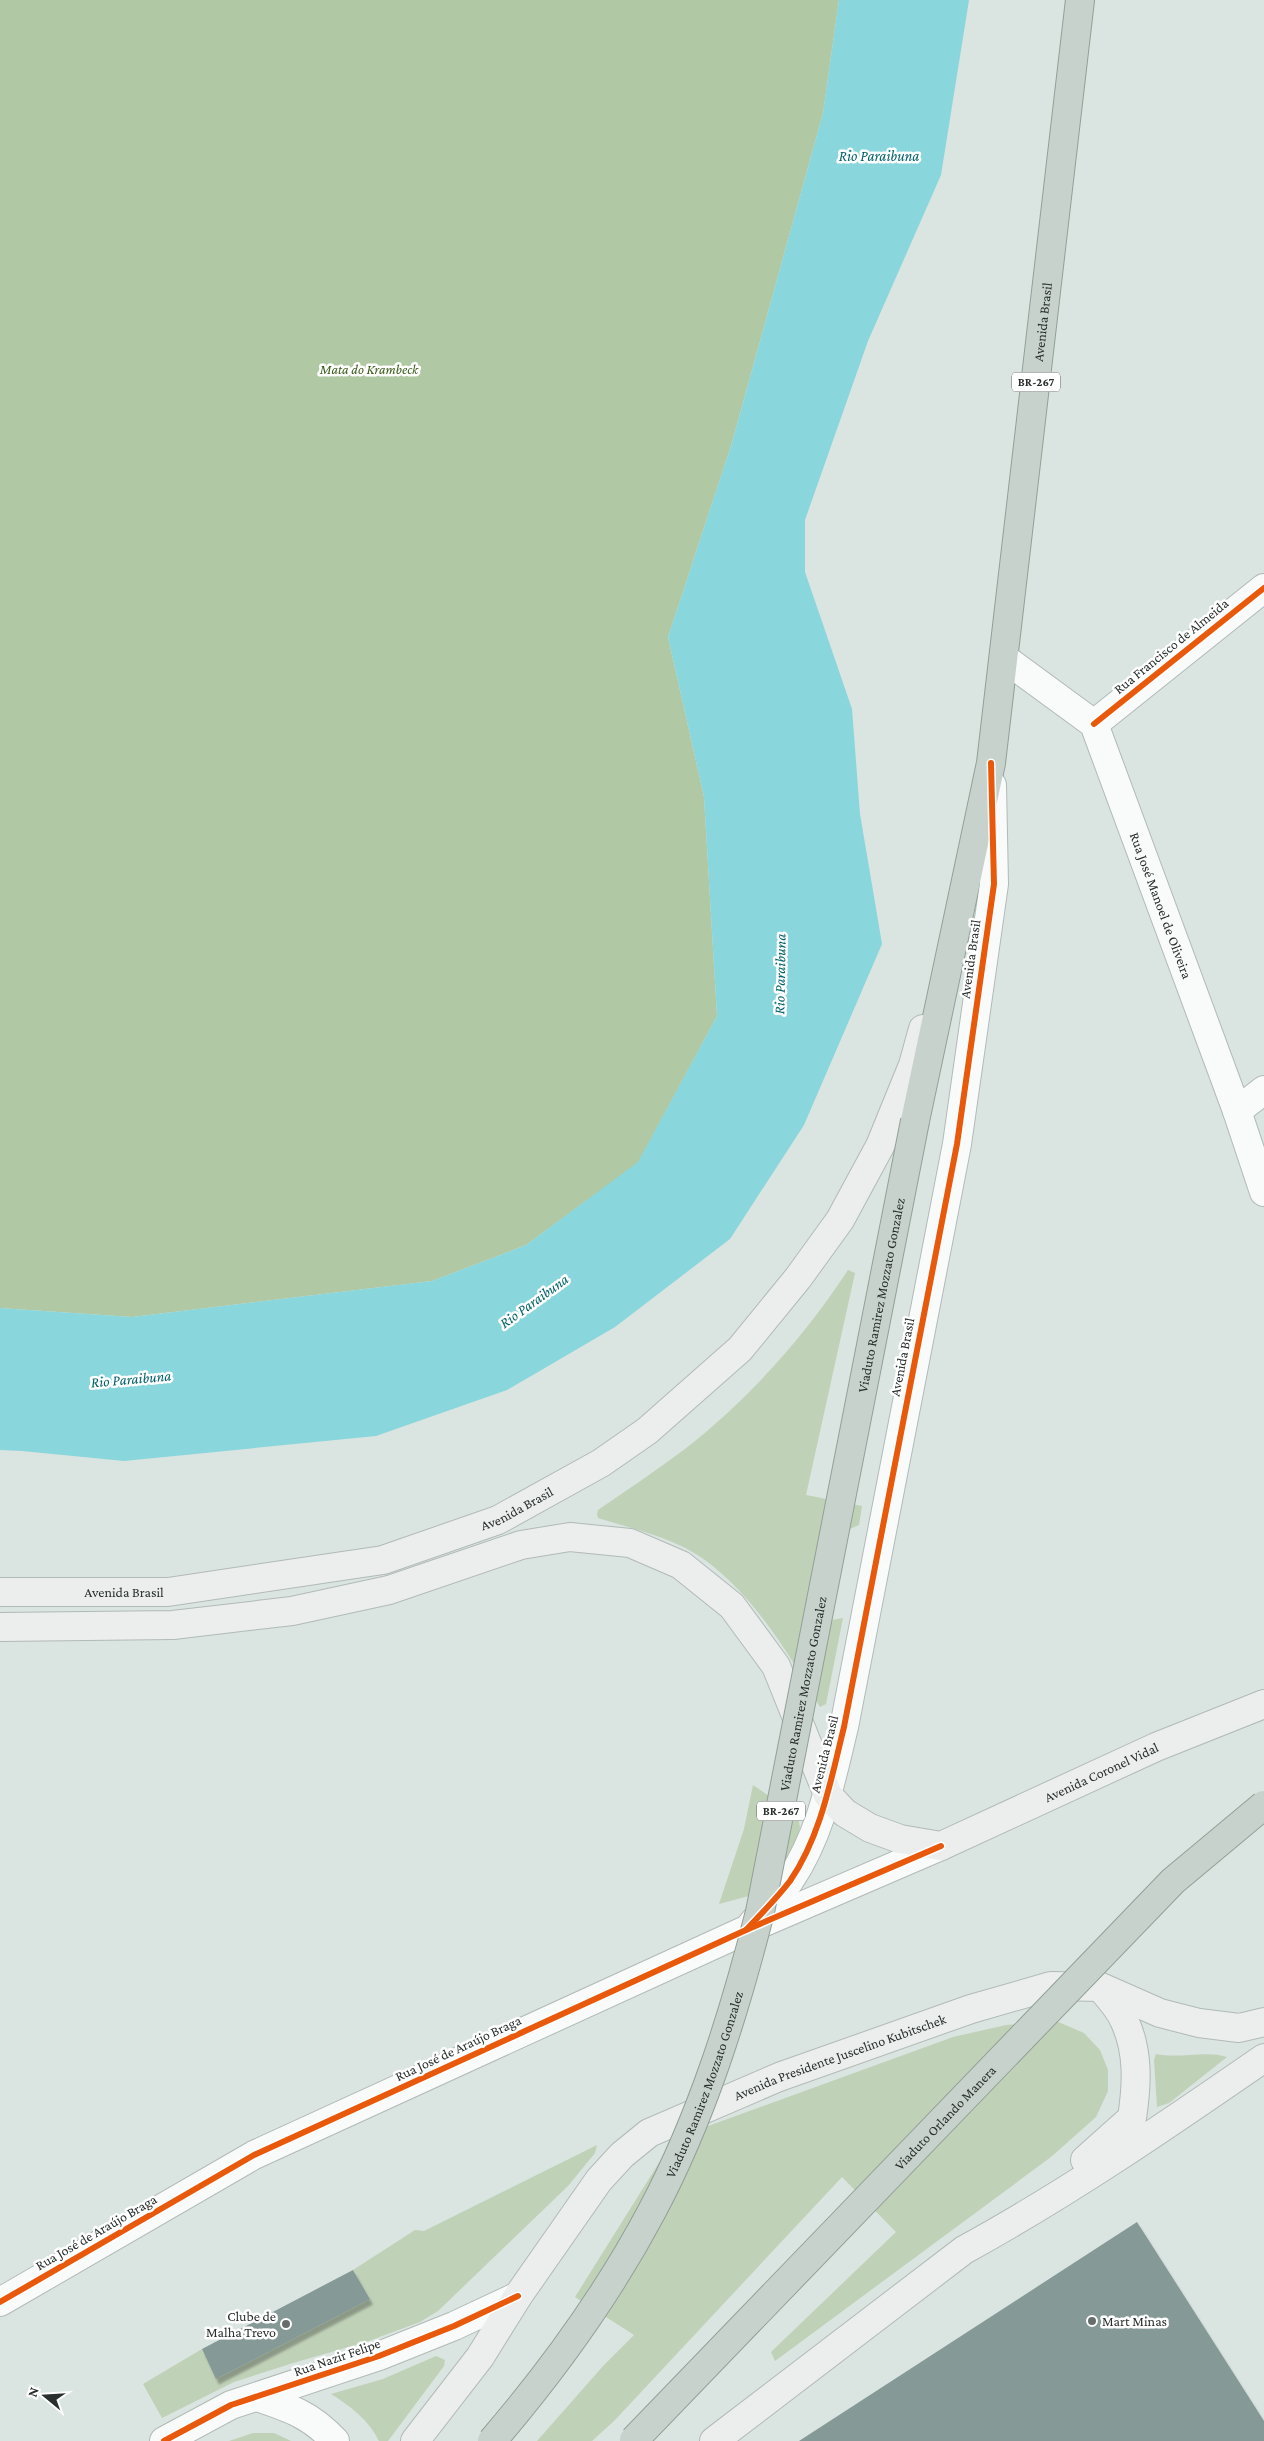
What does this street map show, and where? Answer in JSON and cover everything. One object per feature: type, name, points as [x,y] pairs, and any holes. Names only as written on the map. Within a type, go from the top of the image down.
[{"type":"highway","name":"Avenida Brasil","points":[[915,1121],[991,763],[1080,0]]},
{"type":"highway","name":"Viaduto Ramirez Mozzato Gonzalez","points":[[492,2441],[521,2407],[589,2317],[652,2211],[696,2117],[740,1992],[760,1912],[915,1121]]},
{"type":"highway","name":"Viaduto Orlando Manera","points":[[633,2440],[1173,1881],[1264,1805]]},
{"type":"main road","name":"Avenida Brasil","points":[[0,1592],[168,1592],[383,1560],[498,1520],[601,1463],[647,1431],[740,1349],[798,1278],[840,1220],[880,1146],[913,1065],[965,884]]},
{"type":"main road","name":"Avenida Brasil","points":[[0,1627],[173,1625],[292,1611],[389,1590],[521,1545],[570,1537],[630,1543],[681,1565],[732,1606],[776,1666],[828,1795],[845,1813],[870,1828],[900,1839],[941,1846]]},
{"type":"main road","name":"Avenida Coronel Vidal","points":[[941,1846],[1156,1748],[1264,1704]]},
{"type":"main road","name":"Avenida Presidente Juscelino Kubitschek","points":[[415,2441],[480,2357],[518,2296],[599,2180],[622,2155],[649,2133],[779,2077],[971,2009],[1051,1986],[1100,1987],[1160,2013],[1199,2023],[1239,2028],[1264,2022]]},
{"type":"main road","points":[[714,2441],[964,2250],[1015,2208],[1094,2153],[1132,2118],[1137,2081],[1133,2042],[1124,2018],[1100,1987]]},
{"type":"main road","points":[[964,2250],[1005,2228],[1264,2058]]},
{"type":"street","name":"Rua Francisco de Almeida","points":[[1094,724],[1264,588]]},
{"type":"street","points":[[1004,658],[1094,724]]},
{"type":"street","name":"Rua José Manoel de Oliveira","points":[[1094,724],[1238,1111],[1264,1192]]},
{"type":"street","name":"Avenida Brasil","points":[[746,1930],[789,1882],[813,1838],[828,1795],[844,1727],[957,1144],[994,884],[991,763]]},
{"type":"street","points":[[1238,1111],[1264,1090]]},
{"type":"street","name":"Rua José de Araújo Braga","points":[[0,2302],[254,2155],[746,1930],[941,1846]]},
{"type":"street","name":"Rua Nazir Felipe","points":[[164,2441],[231,2405],[379,2356],[454,2326],[518,2296]]},
{"type":"street","points":[[257,2397],[293,2409],[319,2424],[335,2441]]},
{"type":"green space","name":"Mata do Krambeck","points":[[0,0],[839,0],[823,113],[731,446],[668,637],[704,797],[717,1016],[638,1163],[526,1245],[432,1281],[132,1317],[0,1308]]},
{"type":"green space","points":[[848,1270],[855,1273],[806,1495],[862,1506],[859,1525],[827,1539],[810,1624],[843,1618],[826,1704],[820,1707],[770,1628],[740,1591],[723,1575],[705,1560],[681,1546],[598,1518],[597,1514],[598,1510],[709,1430],[753,1388],[794,1343]]},
{"type":"green space","points":[[753,1785],[798,1816],[800,1828],[789,1865],[756,1894],[719,1904],[744,1829]]},
{"type":"green space","points":[[1056,2021],[1084,2033],[1100,2050],[1108,2070],[1108,2091],[1096,2117],[1051,2157],[775,2361],[771,2352],[896,2232],[842,2177],[614,2421],[592,2441],[537,2441],[604,2365],[634,2335],[575,2297],[662,2158],[708,2126],[953,2037],[1006,2025]]},
{"type":"green space","points":[[1156,2054],[1174,2056],[1210,2054],[1227,2057],[1169,2103],[1157,2107],[1154,2060]]},
{"type":"green space","points":[[597,2145],[595,2153],[568,2186],[438,2311],[420,2322],[366,2342],[234,2382],[162,2418],[143,2384],[202,2349],[216,2378],[370,2298],[353,2270],[415,2230],[424,2231]]},
{"type":"green space","points":[[436,2356],[445,2360],[444,2366],[388,2441],[379,2441],[370,2426],[358,2414],[331,2394],[383,2379]]},
{"type":"green space","points":[[253,2433],[274,2433],[291,2441],[229,2441]]},
{"type":"water","name":"Rio Paraibuna","points":[[839,0],[969,0],[941,175],[868,341],[805,520],[805,572],[852,709],[860,814],[882,944],[804,1125],[730,1239],[615,1327],[507,1390],[376,1436],[124,1461],[0,1450],[0,1308],[132,1317],[432,1281],[526,1245],[638,1162],[717,1016],[704,797],[668,637],[731,446],[823,113]]},
{"type":"building","name":"Mart Minas","points":[[1137,2222],[1264,2421],[1264,2441],[799,2441]]},
{"type":"building","name":"Clube de Malha Trevo","points":[[353,2270],[370,2299],[216,2379],[202,2349]]},
{"type":"cycle path","points":[[1094,724],[1264,588]]},
{"type":"cycle path","points":[[746,1930],[790,1881],[801,1864],[824,1807],[844,1727],[957,1144],[994,884],[991,763]]},
{"type":"cycle path","points":[[0,2302],[254,2155],[746,1930],[941,1846]]},
{"type":"cycle path","points":[[164,2441],[231,2405],[379,2356],[454,2326],[518,2296]]},
{"type":"place","name":"Mart Minas","points":[[1092,2321]]},
{"type":"place","name":"Clube de Malha Trevo","points":[[286,2324]]}]
